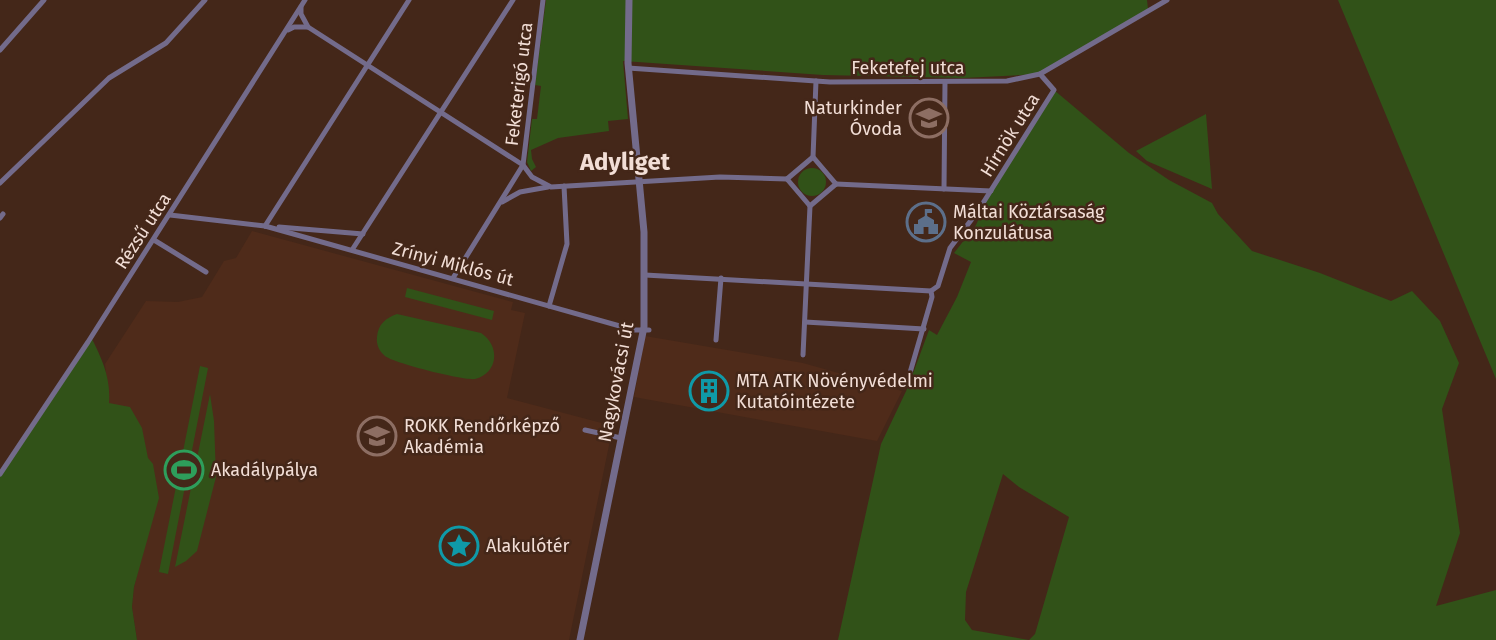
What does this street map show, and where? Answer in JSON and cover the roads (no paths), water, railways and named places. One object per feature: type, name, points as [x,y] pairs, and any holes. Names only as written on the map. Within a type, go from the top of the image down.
[{"type":"street","points":[[31,0],[38,6]]},
{"type":"street","points":[[0,50],[44,0]]},
{"type":"street","points":[[0,183],[109,78],[166,43],[205,0]]},
{"type":"street","points":[[265,226],[409,0]]},
{"type":"street","points":[[352,250],[513,0]]},
{"type":"street","name":"Feketerigó utca","points":[[453,278],[523,164],[543,0]]},
{"type":"street","name":"Nagykovácsi út","points":[[580,640],[642,330],[645,275],[628,68],[629,0]]},
{"type":"street","name":"Feketefej utca","points":[[628,68],[816,81],[1007,81],[1040,74],[1167,0]]},
{"type":"street","points":[[304,2],[301,14],[308,27],[523,164],[532,177],[551,187]]},
{"type":"street","name":"Rézsű utca","points":[[0,474],[154,240],[304,2]]},
{"type":"street","points":[[281,37],[294,27],[308,27]]},
{"type":"street","name":"Hírnök utca","points":[[907,383],[924,329],[931,291],[938,286],[950,248],[991,191],[1054,90],[1040,74]]},
{"type":"street","points":[[816,81],[813,157],[836,184]]},
{"type":"street","points":[[944,189],[945,82]]},
{"type":"street","points":[[498,205],[520,192],[551,187],[720,177],[787,179],[813,157]]},
{"type":"street","points":[[787,179],[810,206],[803,355]]},
{"type":"street","points":[[810,206],[836,184],[991,191]]},
{"type":"street","points":[[549,306],[567,244],[564,186]]},
{"type":"street","name":"Zrínyi Miklós út","points":[[170,215],[265,226],[363,233]]},
{"type":"street","name":"Zrínyi Miklós út","points":[[265,226],[642,330]]},
{"type":"street","points":[[154,240],[206,272]]},
{"type":"street","points":[[645,275],[931,291]]},
{"type":"street","points":[[716,340],[721,278]]},
{"type":"street","points":[[804,322],[924,329]]},
{"type":"street","points":[[585,430],[621,438]]},
{"type":"place","name":"Naturkinder Óvoda","points":[[929,118]]},
{"type":"place","name":"Máltai Köztársaság Konzulátusa","points":[[926,222]]},
{"type":"place","name":"MTA ATK Növényvédelmi Kutatóintézete","points":[[709,391]]},
{"type":"place","name":"ROKK Rendőrképző Akadémia","points":[[377,436]]},
{"type":"place","name":"Akadálypálya","points":[[184,470]]},
{"type":"place","name":"Alakulótér","points":[[459,546]]},
{"type":"district","name":"Adyliget","points":[[625,162]]}]
